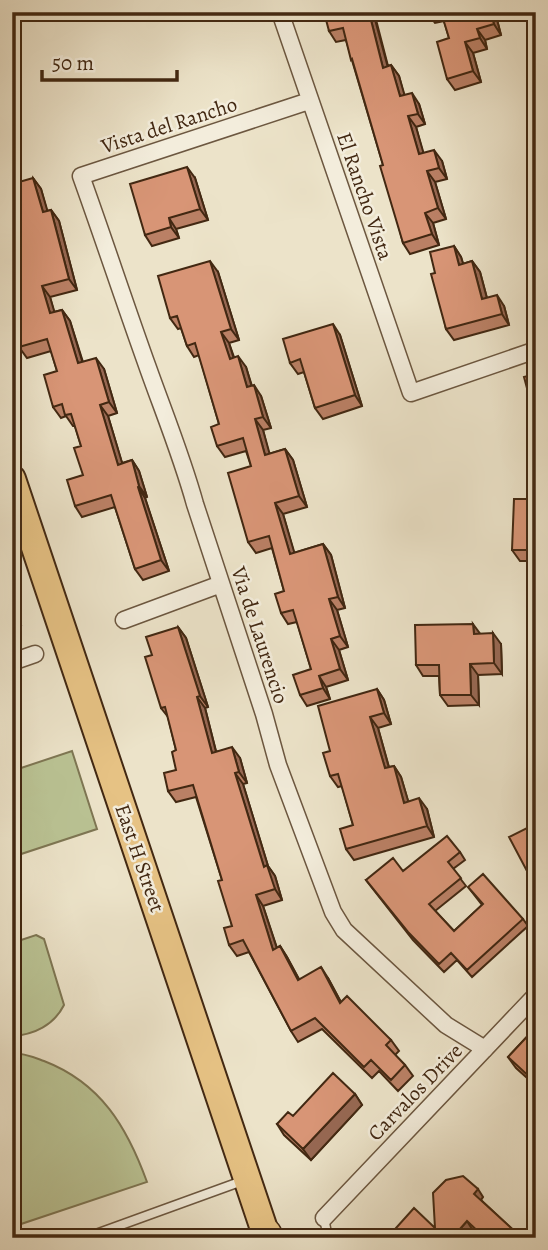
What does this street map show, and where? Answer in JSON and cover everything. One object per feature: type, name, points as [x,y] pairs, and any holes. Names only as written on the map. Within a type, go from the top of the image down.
[{"type":"main road","name":"East H Street","points":[[12,479],[267,1237]]},
{"type":"street","name":"El Rancho Vista","points":[[280,12],[411,393],[536,350]]},
{"type":"street","name":"Vista del Rancho","points":[[81,176],[309,101]]},
{"type":"street","name":"Via de Laurencio","points":[[81,176],[186,469],[278,765],[333,912],[344,930],[428,1009],[446,1025],[485,1049]]},
{"type":"street","points":[[124,620],[221,584]]},
{"type":"street","points":[[12,662],[35,654]]},
{"type":"street","name":"Carvalos Drive","points":[[324,1218],[536,995]]},
{"type":"lane","points":[[85,1238],[247,1179]]},
{"type":"lane","points":[[324,1218],[328,1238]]},
{"type":"green space","points":[[72,751],[97,829],[12,857],[12,771]]},
{"type":"green space","points":[[36,935],[44,939],[64,1005],[55,1018],[42,1028],[28,1034],[12,1036],[12,943]]},
{"type":"green space","points":[[12,1053],[32,1057],[64,1070],[96,1094],[121,1125],[147,1182],[12,1227]]},
{"type":"building","points":[[324,12],[369,12],[383,68],[391,65],[400,96],[412,93],[418,114],[408,116],[419,154],[434,150],[439,168],[427,171],[438,208],[425,213],[432,234],[403,243],[343,28],[329,31]]},
{"type":"building","points":[[441,12],[490,12],[494,24],[477,29],[480,38],[465,42],[473,71],[447,79],[437,42],[449,38]]},
{"type":"building","points":[[187,167],[200,209],[169,218],[171,227],[145,235],[130,184]]},
{"type":"building","points":[[33,178],[43,212],[51,210],[69,279],[42,286],[50,313],[62,310],[78,363],[96,358],[109,402],[100,405],[118,465],[132,460],[161,560],[135,569],[111,495],[75,506],[67,480],[83,475],[74,448],[81,446],[71,414],[65,415],[62,404],[53,407],[44,375],[57,371],[47,339],[19,347],[12,323],[12,184]]},
{"type":"building","points":[[454,246],[459,265],[472,261],[482,299],[497,295],[502,314],[446,329],[431,274],[435,273],[430,252]]},
{"type":"building","points":[[210,261],[231,329],[221,332],[230,359],[238,356],[247,387],[254,385],[263,417],[255,419],[265,455],[285,449],[299,496],[275,503],[290,554],[323,544],[338,597],[329,599],[340,636],[331,639],[340,669],[319,676],[323,688],[300,695],[293,675],[311,669],[293,610],[281,613],[275,594],[284,591],[269,536],[248,542],[228,473],[251,466],[243,438],[217,446],[211,427],[219,424],[195,343],[187,346],[177,316],[170,318],[158,276]]},
{"type":"building","points":[[333,324],[355,395],[315,408],[300,359],[290,363],[283,339]]},
{"type":"building","points":[[536,374],[536,406],[532,407],[524,377]]},
{"type":"building","points":[[514,499],[536,499],[536,550],[512,550]]},
{"type":"building","points":[[473,624],[474,634],[493,633],[494,663],[470,664],[471,695],[440,695],[439,665],[416,665],[415,625]]},
{"type":"building","points":[[178,627],[200,696],[197,697],[212,753],[232,747],[239,772],[235,773],[264,867],[267,865],[275,889],[256,895],[273,950],[280,946],[298,980],[321,967],[340,1003],[347,996],[391,1040],[386,1045],[405,1065],[391,1080],[371,1060],[364,1067],[315,1018],[291,1031],[243,940],[229,945],[224,928],[232,926],[218,881],[222,880],[193,785],[168,791],[164,773],[176,770],[172,752],[176,750],[165,707],[161,708],[145,657],[152,655],[146,637]]},
{"type":"building","points":[[377,689],[384,713],[370,717],[385,768],[394,766],[404,803],[419,798],[427,826],[346,849],[340,829],[353,825],[338,774],[330,776],[323,753],[330,751],[318,706]]},
{"type":"building","points":[[535,824],[536,869],[528,873],[509,837]]},
{"type":"building","points":[[447,836],[460,852],[448,862],[461,878],[429,904],[454,931],[483,904],[468,887],[483,874],[523,919],[467,970],[451,953],[439,964],[408,932],[366,880],[393,858],[403,871]]},
{"type":"building","points":[[536,1027],[536,1080],[534,1081],[508,1057]]},
{"type":"building","points":[[333,1073],[355,1094],[303,1149],[277,1124],[288,1112],[293,1116]]},
{"type":"building","points":[[463,1176],[478,1189],[474,1194],[522,1238],[485,1238],[467,1221],[452,1238],[387,1238],[414,1208],[435,1228],[433,1193],[446,1180]]}]
